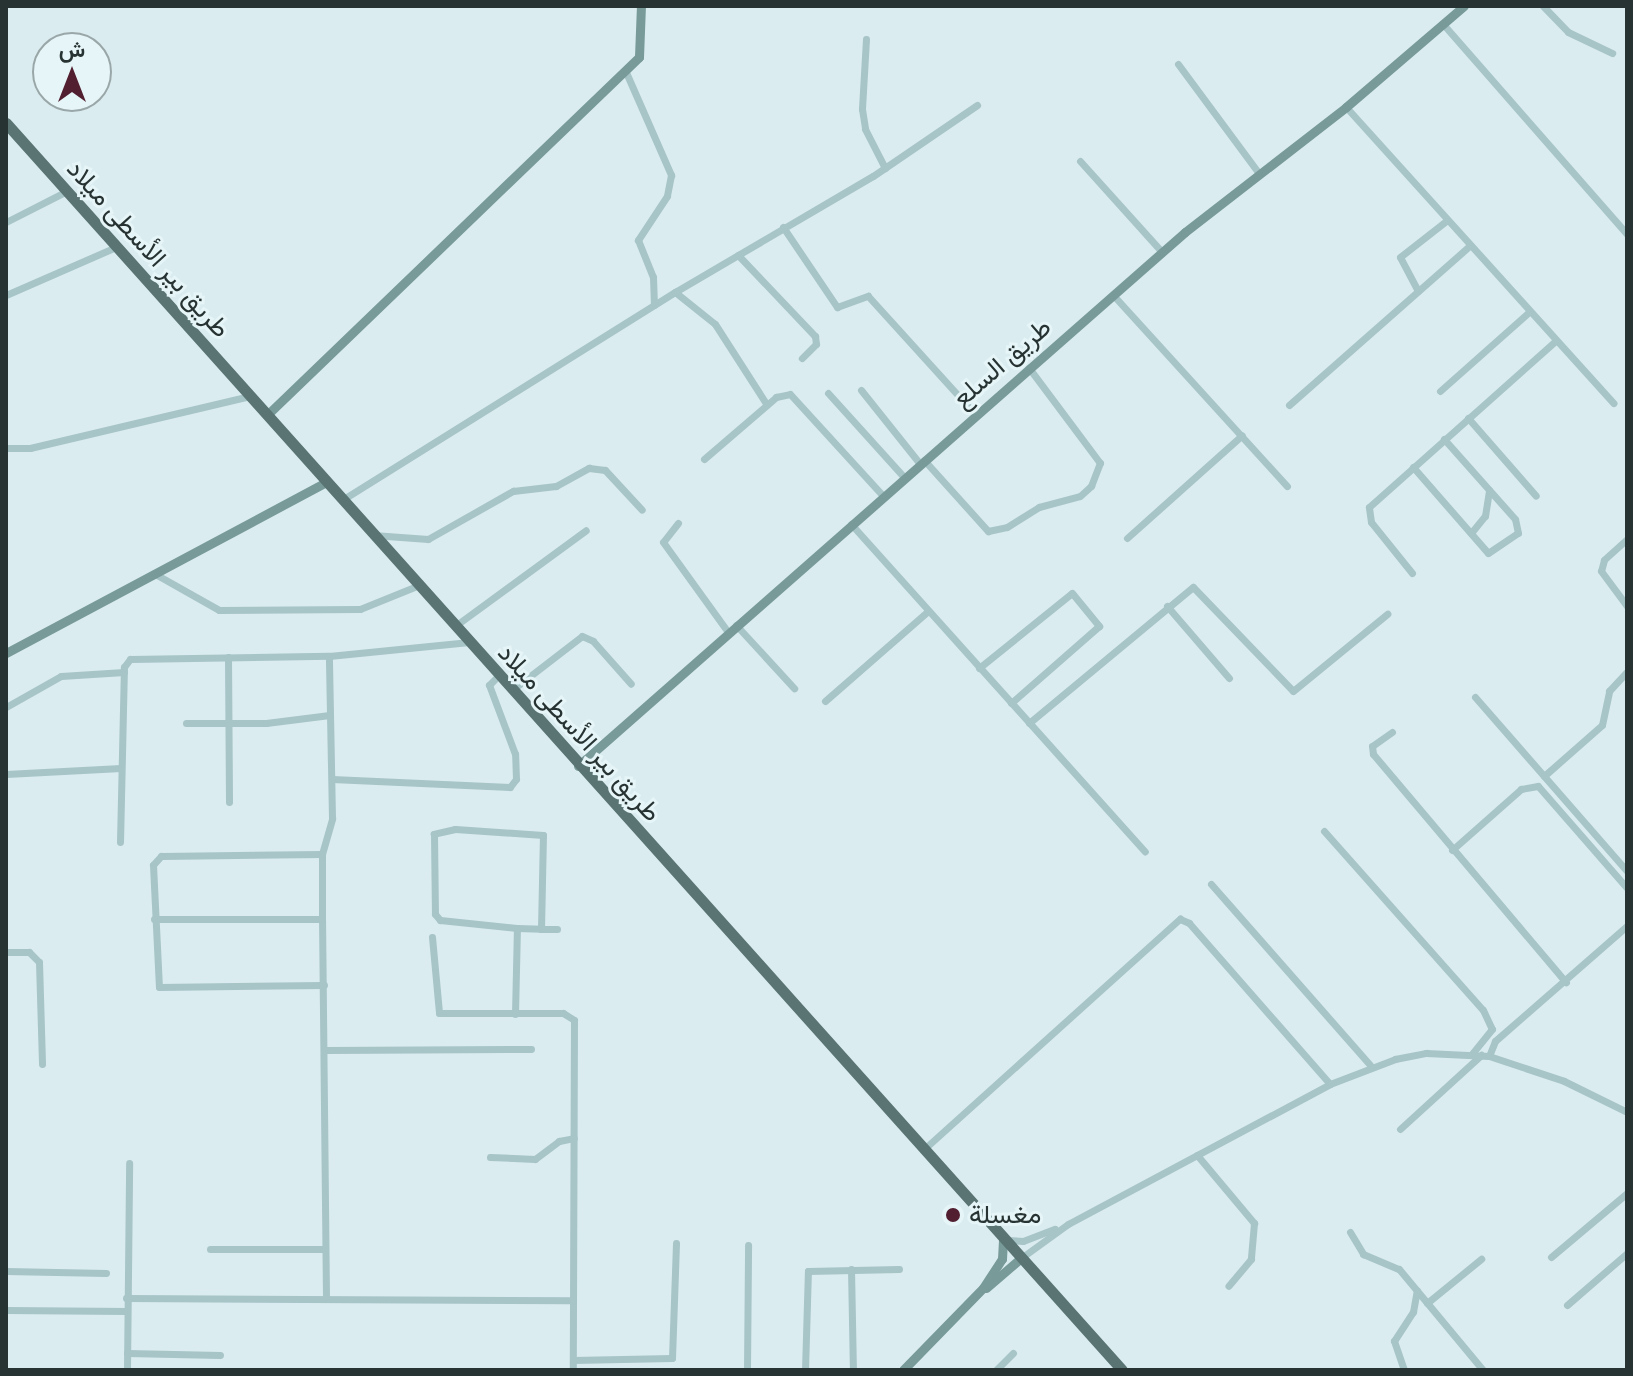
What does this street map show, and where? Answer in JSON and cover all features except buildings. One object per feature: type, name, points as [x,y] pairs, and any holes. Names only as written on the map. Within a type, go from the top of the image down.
[{"type":"main road","name":"طريق بير الأسطى ميلاد","points":[[6,123],[268,414],[372,536],[1122,1370]]},
{"type":"street","points":[[268,414],[639,57],[642,44],[641,6]]},
{"type":"street","name":"طريق السلع","points":[[578,766],[1162,252],[1258,172],[1346,107],[1464,6]]},
{"type":"street","points":[[1543,6],[1568,32],[1612,53]]},
{"type":"street","points":[[1443,24],[1627,234]]},
{"type":"street","points":[[866,39],[862,109],[865,129],[885,168]]},
{"type":"street","points":[[1178,64],[1258,172]]},
{"type":"street","points":[[625,70],[671,175],[667,196],[638,240],[653,277],[654,305]]},
{"type":"street","points":[[342,500],[675,292],[885,168],[977,105]]},
{"type":"street","points":[[1346,107],[1468,247],[1613,403]]},
{"type":"street","points":[[1080,161],[1162,252]]},
{"type":"street","points":[[6,222],[67,191]]},
{"type":"street","points":[[1418,291],[1400,257],[1446,221]]},
{"type":"street","points":[[783,227],[837,307],[868,296],[976,415]]},
{"type":"street","points":[[6,295],[116,247]]},
{"type":"street","points":[[1289,405],[1468,247]]},
{"type":"street","points":[[738,255],[815,336],[816,344],[802,358]]},
{"type":"street","points":[[675,292],[715,324],[767,405]]},
{"type":"street","points":[[1114,296],[1287,486]]},
{"type":"street","points":[[1440,391],[1528,313]]},
{"type":"street","points":[[1412,573],[1366,511],[1555,341]]},
{"type":"street","points":[[861,390],[922,462],[988,531],[1007,527],[1039,507],[1080,496],[1091,486],[1100,463],[1029,368]]},
{"type":"street","points":[[828,393],[904,477]]},
{"type":"street","points":[[704,459],[767,405],[783,395],[796,397],[883,496]]},
{"type":"street","points":[[6,448],[30,448],[250,396]]},
{"type":"street","points":[[1468,418],[1536,496]]},
{"type":"street","points":[[1127,538],[1242,435]]},
{"type":"street","points":[[1413,467],[1491,554],[1518,533],[1515,519],[1444,439]]},
{"type":"street","points":[[372,536],[428,539],[513,491],[556,486],[589,468],[605,470],[642,510]]},
{"type":"street","points":[[6,653],[326,482]]},
{"type":"street","points":[[1471,533],[1485,516],[1489,490]]},
{"type":"street","points":[[678,523],[663,542],[732,629],[794,688]]},
{"type":"street","points":[[851,524],[1145,852]]},
{"type":"street","points":[[455,626],[586,530]]},
{"type":"street","points":[[1627,539],[1604,560],[1601,571],[1627,606]]},
{"type":"street","points":[[157,575],[219,610],[360,609],[419,585]]},
{"type":"street","points":[[1029,723],[1189,588],[1199,588],[1293,691],[1387,614]]},
{"type":"street","points":[[979,668],[1072,593],[1099,626],[1011,703]]},
{"type":"street","points":[[1167,606],[1229,678]]},
{"type":"street","points":[[825,701],[928,611]]},
{"type":"street","points":[[512,690],[582,636],[593,641],[631,684]]},
{"type":"street","points":[[120,842],[124,672],[130,659],[329,656],[469,642]]},
{"type":"street","points":[[326,1298],[322,854],[332,818],[329,656]]},
{"type":"street","points":[[228,657],[229,802]]},
{"type":"street","points":[[6,707],[61,676],[124,672]]},
{"type":"street","points":[[1544,776],[1602,725],[1609,691],[1627,672]]},
{"type":"street","points":[[332,779],[510,787],[516,779],[515,754],[489,685],[498,676]]},
{"type":"street","points":[[1475,697],[1627,871]]},
{"type":"street","points":[[186,723],[330,715]]},
{"type":"street","points":[[1392,732],[1372,746],[1373,754],[1566,982]]},
{"type":"street","points":[[6,774],[121,768]]},
{"type":"street","points":[[1452,850],[1521,789],[1538,786],[1627,888]]},
{"type":"street","points":[[541,929],[543,835],[455,829],[434,834],[437,918],[517,928],[541,929],[557,929]]},
{"type":"street","points":[[1324,831],[1483,1010],[1492,1029],[1481,1055]]},
{"type":"street","points":[[322,854],[155,858],[154,919],[155,975],[164,989],[324,985]]},
{"type":"street","points":[[1211,884],[1370,1065]]},
{"type":"street","points":[[154,919],[322,919]]},
{"type":"street","points":[[923,1150],[1180,919],[1189,923],[1330,1084]]},
{"type":"street","points":[[1400,1129],[1627,926]]},
{"type":"street","points":[[515,1014],[517,928]]},
{"type":"street","points":[[432,937],[435,1011],[563,1013],[574,1020],[573,1370]]},
{"type":"street","points":[[6,952],[29,952],[39,962],[42,1064]]},
{"type":"street","points":[[326,1050],[531,1049]]},
{"type":"street","points":[[983,1288],[1002,1259],[1003,1239],[1023,1241],[1068,1224],[1370,1065],[1426,1053],[1481,1055],[1553,1077],[1627,1112]]},
{"type":"street","points":[[490,1157],[535,1159],[559,1141],[574,1138]]},
{"type":"street","points":[[1197,1155],[1254,1223],[1251,1259],[1228,1286]]},
{"type":"street","points":[[127,1370],[129,1163]]},
{"type":"street","points":[[1551,1257],[1627,1193]]},
{"type":"street","points":[[903,1370],[983,1288],[1068,1224]]},
{"type":"street","points":[[1350,1232],[1363,1254],[1393,1264],[1483,1370]]},
{"type":"street","points":[[573,1360],[672,1358],[676,1243]]},
{"type":"street","points":[[747,1370],[748,1245]]},
{"type":"street","points":[[210,1249],[325,1249]]},
{"type":"street","points":[[1567,1305],[1627,1253]]},
{"type":"street","points":[[1427,1303],[1481,1259]]},
{"type":"street","points":[[851,1269],[853,1370]]},
{"type":"street","points":[[805,1370],[808,1271],[899,1269]]},
{"type":"street","points":[[6,1271],[106,1273]]},
{"type":"street","points":[[1404,1370],[1394,1341],[1413,1312],[1417,1290]]},
{"type":"street","points":[[126,1298],[573,1300]]},
{"type":"street","points":[[6,1310],[127,1311]]},
{"type":"street","points":[[127,1353],[220,1355]]},
{"type":"street","points":[[996,1370],[1013,1353]]},
{"type":"street","points":[[636,1370],[637,1361]]},
{"type":"place","name":"مغسلة","points":[[953,1215]]}]
